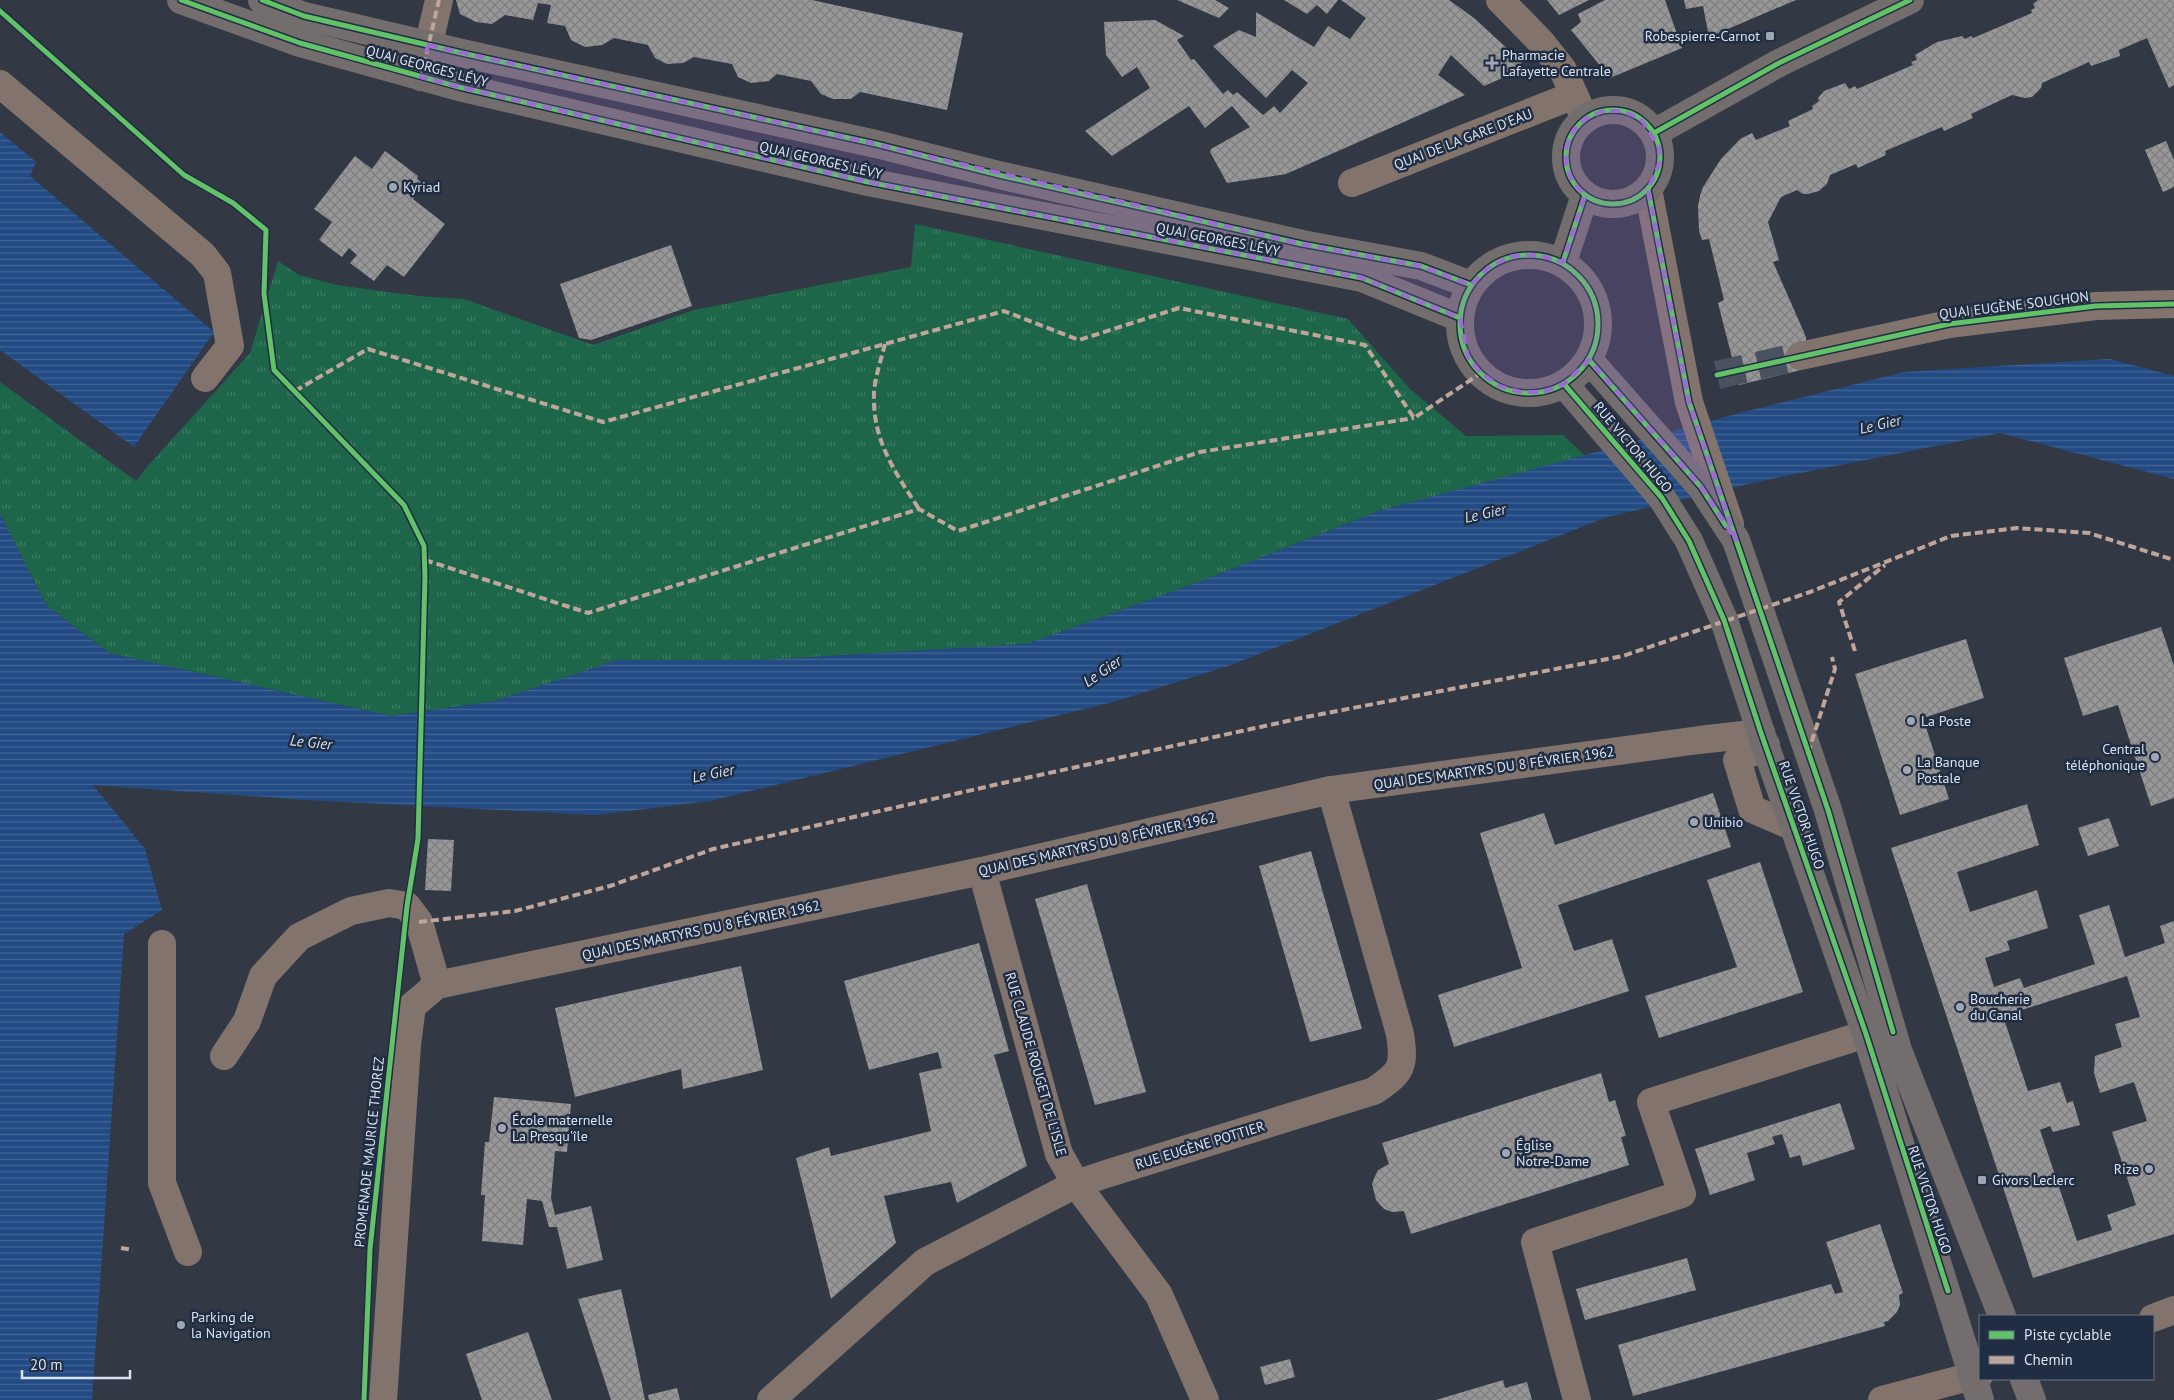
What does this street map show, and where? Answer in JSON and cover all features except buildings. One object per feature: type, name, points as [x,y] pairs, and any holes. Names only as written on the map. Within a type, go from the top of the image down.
[{"type":"main road","name":"QUAI GEORGES LÉVY","points":[[181,0],[300,43],[421,77],[868,182],[1362,278],[1460,318]]},
{"type":"main road","name":"QUAI GEORGES LÉVY","points":[[262,0],[304,16],[428,45],[876,144],[1003,176],[1302,244],[1421,266],[1471,285]]},
{"type":"main road","points":[[1654,133],[1779,63],[1910,0]]},
{"type":"main road","points":[[1579,107],[1603,111],[1623,111],[1641,119],[1654,133],[1659,147],[1660,162],[1656,176],[1648,189],[1634,199],[1618,204],[1601,202],[1585,196],[1573,183],[1566,166],[1566,148],[1573,131],[1579,107]]},
{"type":"main road","points":[[1563,262],[1585,196]]},
{"type":"main road","points":[[1538,255],[1563,262],[1584,280],[1597,306],[1598,333],[1589,360],[1564,384],[1543,392],[1520,392],[1499,386],[1481,373],[1468,357],[1461,338],[1460,318],[1471,285],[1489,267],[1512,256],[1538,255]]},
{"type":"main road","name":"RUE VICTOR HUGO","points":[[1589,360],[1701,487],[1736,540],[1828,810],[1898,1050],[2002,1315]]},
{"type":"main road","name":"RUE VICTOR HUGO","points":[[1564,384],[1609,434],[1662,498],[1688,541],[1724,620],[1763,739],[1866,1034],[1977,1383]]},
{"type":"main road","points":[[2024,1380],[2032,1400]]},
{"type":"street","points":[[421,77],[439,0]]},
{"type":"street","points":[[1500,0],[1542,42],[1563,70],[1579,107]]},
{"type":"street","points":[[0,84],[202,255],[217,274],[230,346],[205,378]]},
{"type":"street","name":"QUAI DE LA GARE D'EAU","points":[[1352,183],[1579,107]]},
{"type":"street","name":"RUE VICTOR HUGO","points":[[1648,189],[1688,402],[1736,540]]},
{"type":"street","name":"QUAI EUGÈNE SOUCHON","points":[[1800,356],[1949,324],[2096,306],[2174,304]]},
{"type":"street","name":"QUAI DES MARTYRS DU 8 FÉVRIER 1962","points":[[437,985],[982,870],[1331,790],[1699,740],[1763,739]]},
{"type":"street","name":"RUE EUGÈNE POTTIER","points":[[772,1400],[925,1262],[1076,1184],[1374,1091],[1393,1078],[1404,1058],[1400,1034],[1331,790]]},
{"type":"street","name":"RUE CLAUDE ROUGET DE L'ISLE","points":[[982,870],[1059,1154],[1076,1184],[1159,1295],[1205,1400]]},
{"type":"street","points":[[224,1056],[247,1021],[263,976],[299,938],[351,912],[389,903],[407,906],[419,922],[437,985]]},
{"type":"street","points":[[162,944],[162,1183],[188,1252]]},
{"type":"street","name":"PROMENADE MAURICE THOREZ","points":[[384,1400],[407,1045],[412,1006],[437,985]]},
{"type":"street","points":[[1577,1400],[1535,1242],[1682,1194],[1651,1102],[1866,1034]]},
{"type":"street","points":[[2154,1318],[2174,1310]]},
{"type":"street","points":[[1882,1400],[1977,1383]]},
{"type":"highlighted area","points":[[428,45],[876,144],[1302,244],[1421,266],[1471,285],[1489,267],[1512,256],[1538,255],[1563,262],[1585,195],[1573,183],[1566,166],[1566,148],[1573,131],[1585,119],[1603,111],[1623,111],[1641,119],[1659,147],[1660,162],[1648,189],[1689,402],[1736,540],[1701,487],[1589,360],[1564,384],[1543,392],[1520,392],[1499,386],[1481,373],[1468,357],[1460,318],[1362,278],[868,182],[459,87],[421,77]]},
{"type":"green space","points":[[915,224],[1348,319],[1410,389],[1466,436],[1563,435],[1585,456],[1379,511],[1199,582],[1027,644],[764,660],[617,660],[495,701],[391,716],[109,653],[46,605],[0,513],[0,382],[136,481],[250,353],[278,261],[299,275],[337,285],[417,296],[464,299],[593,345],[694,310],[911,267]]},
{"type":"water","points":[[0,132],[36,162],[30,176],[214,332],[134,447],[0,350]]},
{"type":"water","name":"Le Gier","points":[[2110,359],[2174,376],[2174,479],[2000,433],[1766,480],[1607,517],[1231,665],[1113,702],[710,801],[597,815],[307,800],[93,785],[145,849],[162,910],[124,934],[92,1400],[0,1400],[0,513],[46,605],[109,653],[391,716],[495,701],[617,660],[764,660],[1027,644],[1199,582],[1379,511],[1736,414],[1904,372]]},
{"type":"tunnel","points":[[1717,375],[1800,356]]},
{"type":"marked path","points":[[421,77],[439,0]]},
{"type":"marked path","points":[[295,391],[368,349],[603,422],[1004,311],[1079,340],[1179,308],[1365,345],[1414,418],[1481,373]]},
{"type":"marked path","points":[[885,344],[874,393],[874,410],[877,426],[887,455],[919,509]]},
{"type":"marked path","points":[[425,560],[588,613],[919,509],[958,531],[1200,452],[1414,418]]},
{"type":"marked path","points":[[419,922],[515,911],[610,886],[713,849],[1306,717],[1623,656],[1810,592],[1951,536],[2017,528],[2089,533],[2174,560]]},
{"type":"marked path","points":[[1855,651],[1839,602],[1885,565]]},
{"type":"marked path","points":[[1808,753],[1835,669],[1832,657]]},
{"type":"marked path","points":[[121,1248],[133,1250]]},
{"type":"cycle path","points":[[181,0],[300,43],[459,87],[868,182],[1362,278],[1460,318]]},
{"type":"cycle path","points":[[262,0],[304,16],[466,54],[876,144],[1003,176],[1302,244],[1421,266],[1471,285]]},
{"type":"cycle path","points":[[1654,133],[1779,63],[1910,0]]},
{"type":"cycle path","points":[[0,11],[184,175],[233,203],[266,230],[264,294],[274,370],[404,505],[424,546],[425,577],[418,839],[407,906],[370,1249],[364,1400]]},
{"type":"cycle path","points":[[1613,110],[1631,114],[1646,124],[1656,139],[1660,157],[1656,175],[1646,190],[1631,200],[1613,204],[1595,200],[1580,190],[1570,175],[1566,157],[1570,139],[1580,124],[1595,114],[1613,110]]},
{"type":"cycle path","points":[[1648,189],[1689,402],[1828,810],[1893,1032]]},
{"type":"cycle path","points":[[1563,262],[1585,195]]},
{"type":"cycle path","points":[[1529,255],[1555,260],[1578,275],[1593,298],[1598,324],[1593,350],[1578,373],[1555,388],[1529,393],[1503,388],[1480,373],[1465,350],[1460,324],[1465,298],[1480,275],[1503,260],[1529,255]]},
{"type":"cycle path","points":[[1717,375],[1949,324],[2096,306],[2174,304]]},
{"type":"cycle path","points":[[1589,360],[1701,487],[1726,526]]},
{"type":"cycle path","points":[[1564,384],[1662,498],[1689,541],[1724,620],[1761,733],[1866,1034],[1948,1291]]},
{"type":"place","name":"Robespierre-Carnot","points":[[1770,36]]},
{"type":"place","name":"Pharmacie Lafayette Centrale","points":[[1492,63]]},
{"type":"place","name":"Kyriad","points":[[393,187]]},
{"type":"place","name":"La Poste","points":[[1911,721]]},
{"type":"place","name":"Central téléphonique","points":[[2155,757]]},
{"type":"place","name":"La Banque Postale","points":[[1907,770]]},
{"type":"place","name":"Unibio","points":[[1694,822]]},
{"type":"place","name":"Boucherie du Canal","points":[[1960,1007]]},
{"type":"place","name":"École maternelle La Presqu'île","points":[[502,1128]]},
{"type":"place","name":"Église Notre-Dame","points":[[1506,1153]]},
{"type":"place","name":"Rize","points":[[2149,1169]]},
{"type":"place","name":"Givors Leclerc","points":[[1982,1180]]},
{"type":"place","name":"Parking de la Navigation","points":[[181,1325]]}]
